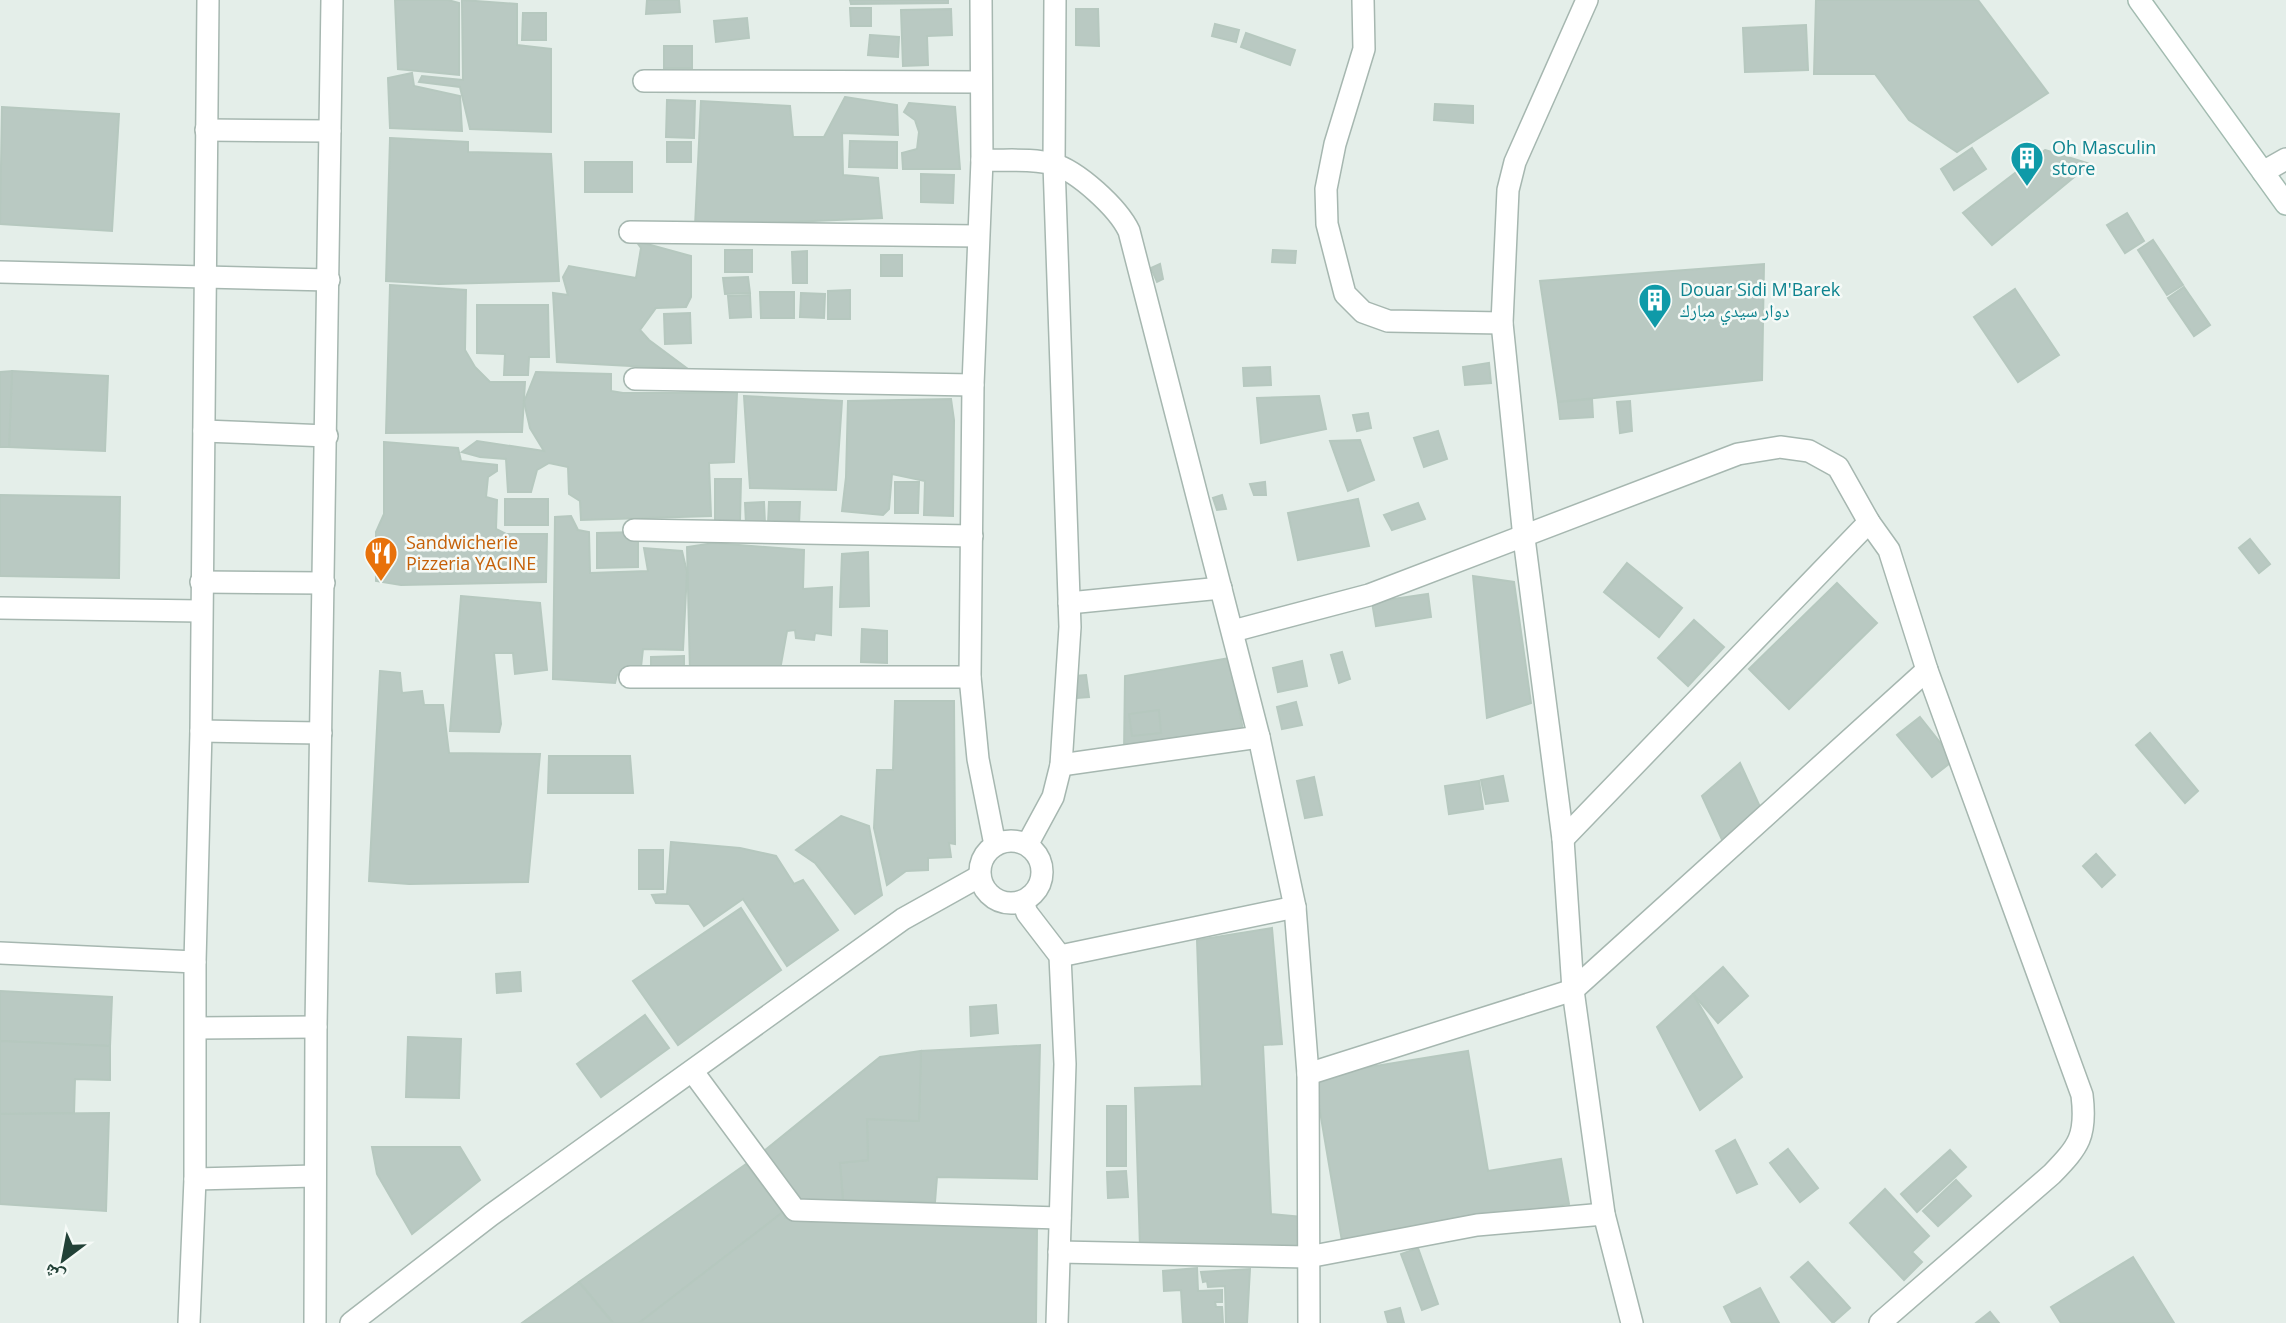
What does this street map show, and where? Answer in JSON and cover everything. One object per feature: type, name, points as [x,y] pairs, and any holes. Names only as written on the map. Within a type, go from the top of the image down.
[{"type":"street","points":[[189,1323],[195,1179],[195,962],[201,731],[200,611],[208,0]]},
{"type":"street","points":[[315,1323],[316,1027],[332,0]]},
{"type":"street","points":[[981,0],[982,160],[973,385],[970,677],[982,786],[995,845]]},
{"type":"street","points":[[1027,845],[1053,797],[1061,765],[1069,603],[1054,164],[1055,0]]},
{"type":"street","points":[[1363,0],[1364,49],[1335,144],[1326,188],[1327,224],[1345,294],[1363,312],[1388,321],[1502,323]]},
{"type":"street","points":[[1587,0],[1515,162],[1508,190],[1502,323],[1524,538],[1563,839],[1573,990],[1604,1214],[1632,1323]]},
{"type":"street","points":[[2140,0],[2286,204]]},
{"type":"street","points":[[644,81],[981,82]]},
{"type":"street","points":[[206,131],[330,131]]},
{"type":"street","points":[[2263,172],[2286,159]]},
{"type":"street","points":[[982,160],[1054,164],[1104,197],[1120,213],[1129,231],[1233,631],[1259,737],[1295,907],[1308,1074],[1309,1323]]},
{"type":"street","points":[[630,232],[978,236]]},
{"type":"street","points":[[0,272],[329,280]]},
{"type":"street","points":[[635,379],[973,385]]},
{"type":"street","points":[[204,431],[327,436]]},
{"type":"street","points":[[1233,631],[1369,595],[1738,454],[1780,447],[1809,451],[1838,467],[1869,522],[1889,550],[1927,670],[2082,1095],[2085,1117],[2083,1135],[2073,1152],[2052,1174],[1880,1323]]},
{"type":"street","points":[[1563,839],[1869,522]]},
{"type":"street","points":[[634,530],[972,536]]},
{"type":"street","points":[[201,582],[324,583]]},
{"type":"street","points":[[1069,603],[1221,587]]},
{"type":"street","points":[[0,608],[200,611]]},
{"type":"street","points":[[1308,1074],[1573,990],[1927,670]]},
{"type":"street","points":[[630,677],[970,677]]},
{"type":"street","points":[[201,731],[321,733]]},
{"type":"street","points":[[1061,765],[1259,737]]},
{"type":"street","points":[[1017,841],[1027,845],[1042,863],[1040,886],[1023,902],[1012,904],[990,896],[980,876],[985,853],[995,845],[1017,841]]},
{"type":"street","points":[[351,1323],[492,1215],[903,919],[980,876]]},
{"type":"street","points":[[1023,902],[1027,913],[1060,956],[1065,1064],[1057,1323]]},
{"type":"street","points":[[1060,956],[1295,907]]},
{"type":"street","points":[[0,953],[195,962]]},
{"type":"street","points":[[196,1028],[316,1027]]},
{"type":"street","points":[[693,1072],[795,1210],[1060,1218]]},
{"type":"street","points":[[195,1179],[315,1176]]},
{"type":"street","points":[[1059,1252],[1308,1257],[1477,1225],[1604,1214]]},
{"type":"building","points":[[395,0],[448,0],[459,3],[459,75],[398,69]]},
{"type":"building","points":[[462,0],[517,4],[517,45],[551,49],[551,132],[470,129],[460,87],[419,82],[422,76],[463,80]]},
{"type":"building","points":[[647,0],[679,0],[680,12],[646,14]]},
{"type":"building","points":[[850,0],[948,0],[948,3],[851,4]]},
{"type":"building","points":[[1816,0],[1978,0],[2048,93],[1957,152],[1909,120],[1875,74],[1814,74]]},
{"type":"building","points":[[850,8],[871,8],[871,26],[851,26]]},
{"type":"building","points":[[951,9],[952,35],[927,36],[928,65],[903,66],[901,10]]},
{"type":"building","points":[[1076,9],[1098,9],[1099,46],[1076,45]]},
{"type":"building","points":[[523,13],[546,13],[546,40],[522,40]]},
{"type":"building","points":[[747,18],[749,38],[716,42],[714,21]]},
{"type":"building","points":[[1215,24],[1239,30],[1236,42],[1212,36]]},
{"type":"building","points":[[1806,25],[1808,70],[1745,72],[1743,28]]},
{"type":"building","points":[[1246,33],[1295,50],[1290,65],[1241,47]]},
{"type":"building","points":[[870,35],[899,37],[898,57],[868,55]]},
{"type":"building","points":[[664,46],[692,46],[692,68],[664,68]]},
{"type":"building","points":[[412,73],[414,86],[460,96],[462,131],[390,128],[388,78]]},
{"type":"building","points":[[845,97],[897,105],[898,135],[842,133],[843,175],[878,178],[882,218],[695,226],[701,101],[790,106],[793,137],[824,137]]},
{"type":"building","points":[[667,100],[695,101],[694,138],[666,137]]},
{"type":"building","points":[[909,103],[955,107],[960,169],[903,169],[902,153],[917,149],[919,132],[915,120],[904,112]]},
{"type":"building","points":[[1435,104],[1473,106],[1473,123],[1434,120]]},
{"type":"building","points":[[2,107],[119,114],[112,231],[0,224]]},
{"type":"building","points":[[390,138],[468,142],[468,152],[551,154],[559,281],[439,284],[386,281]]},
{"type":"building","points":[[850,141],[897,142],[897,168],[849,167]]},
{"type":"building","points":[[667,142],[691,142],[691,162],[667,162]]},
{"type":"building","points":[[1972,148],[1986,169],[1954,190],[1941,169]]},
{"type":"building","name":"Oh Masculin store","points":[[2045,150],[2090,164],[1992,245],[1963,213]]},
{"type":"building","points":[[585,162],[632,162],[632,192],[585,192]]},
{"type":"building","points":[[921,174],[954,175],[953,203],[921,202]]},
{"type":"building","points":[[2127,213],[2144,241],[2125,253],[2107,225]]},
{"type":"building","points":[[2153,240],[2183,285],[2167,295],[2138,250]]},
{"type":"building","points":[[636,241],[691,256],[691,297],[686,307],[656,308],[640,330],[688,369],[557,362],[553,293],[568,295],[563,277],[569,266],[636,278],[641,248]]},
{"type":"building","points":[[725,250],[752,250],[752,272],[725,272]]},
{"type":"building","points":[[1273,250],[1296,251],[1295,263],[1272,262]]},
{"type":"building","points":[[807,251],[807,283],[793,283],[792,252]]},
{"type":"building","points":[[881,255],[902,255],[902,276],[881,276]]},
{"type":"building","points":[[1160,264],[1163,279],[1157,282],[1151,268]]},
{"type":"building","name":"Douar Sidi M'Barek دوار سيدي مبارك","points":[[1764,264],[1762,380],[1558,402],[1540,281]]},
{"type":"building","points":[[748,277],[750,293],[725,294],[723,278]]},
{"type":"building","points":[[390,285],[466,290],[465,350],[475,367],[490,382],[525,382],[522,432],[386,433]]},
{"type":"building","points":[[2184,287],[2210,325],[2194,336],[2168,298]]},
{"type":"building","points":[[2015,289],[2059,355],[2018,382],[1974,317]]},
{"type":"building","points":[[850,290],[850,319],[828,319],[828,291]]},
{"type":"building","points":[[760,292],[794,292],[794,318],[761,318]]},
{"type":"building","points":[[801,293],[825,294],[824,318],[800,317]]},
{"type":"building","points":[[750,295],[751,317],[730,318],[728,296]]},
{"type":"building","points":[[477,305],[548,305],[549,357],[529,357],[528,375],[504,375],[505,354],[477,353]]},
{"type":"building","points":[[690,313],[691,343],[665,344],[664,314]]},
{"type":"building","points":[[1489,363],[1491,383],[1465,385],[1463,367]]},
{"type":"building","points":[[1270,367],[1271,385],[1244,386],[1243,368]]},
{"type":"building","points":[[12,371],[108,376],[105,451],[9,447]]},
{"type":"building","points":[[12,371],[9,447],[0,447],[0,372]]},
{"type":"building","points":[[536,372],[611,374],[611,391],[623,393],[737,393],[734,462],[709,463],[711,516],[581,520],[580,501],[569,494],[568,467],[549,463],[537,470],[531,492],[508,492],[506,459],[480,457],[462,452],[477,441],[544,451],[530,428],[524,402]]},
{"type":"building","points":[[744,396],[842,401],[836,490],[750,488]]},
{"type":"building","points":[[1319,396],[1326,429],[1261,443],[1257,398]]},
{"type":"building","points":[[951,399],[954,420],[953,516],[924,515],[925,481],[892,474],[889,509],[883,515],[842,511],[846,477],[848,401]]},
{"type":"building","points":[[1592,399],[1593,417],[1560,419],[1558,402]]},
{"type":"building","points":[[1630,401],[1632,431],[1620,433],[1617,402]]},
{"type":"building","points":[[1368,413],[1371,428],[1357,431],[1353,415]]},
{"type":"building","points":[[1438,431],[1447,459],[1424,467],[1414,438]]},
{"type":"building","points":[[1360,440],[1374,480],[1348,491],[1330,441]]},
{"type":"building","points":[[384,442],[458,448],[461,461],[497,465],[497,471],[488,477],[486,497],[497,500],[496,529],[506,534],[547,534],[546,582],[401,585],[376,581],[376,532],[384,514]]},
{"type":"building","points":[[715,479],[741,479],[740,521],[715,522]]},
{"type":"building","points":[[895,482],[919,482],[918,513],[895,513]]},
{"type":"building","points":[[1265,482],[1266,495],[1254,495],[1250,484]]},
{"type":"building","points":[[0,495],[120,497],[119,578],[0,576]]},
{"type":"building","points":[[1222,495],[1226,509],[1217,510],[1213,498]]},
{"type":"building","points":[[505,499],[548,499],[548,525],[505,525]]},
{"type":"building","points":[[1358,499],[1369,546],[1298,560],[1288,513]]},
{"type":"building","points":[[764,502],[765,524],[746,524],[745,503]]},
{"type":"building","points":[[769,502],[800,502],[799,525],[768,524]]},
{"type":"building","points":[[1418,503],[1425,519],[1392,530],[1384,515]]},
{"type":"building","points":[[571,516],[578,530],[589,532],[590,573],[648,571],[644,548],[682,551],[687,572],[683,650],[643,649],[641,667],[617,675],[615,683],[553,679],[555,517]]},
{"type":"building","points":[[638,532],[638,567],[597,568],[597,533]]},
{"type":"building","points":[[2250,539],[2270,564],[2259,573],[2239,548]]},
{"type":"building","points":[[714,543],[804,550],[803,589],[832,587],[831,635],[815,633],[814,640],[796,638],[795,630],[787,631],[780,670],[690,672],[687,547]]},
{"type":"building","points":[[868,552],[869,606],[840,607],[842,554]]},
{"type":"building","points":[[1627,563],[1682,608],[1659,637],[1604,592]]},
{"type":"building","points":[[1473,576],[1514,582],[1531,703],[1487,718]]},
{"type":"building","points":[[1837,583],[1877,623],[1789,709],[1749,669]]},
{"type":"building","points":[[1428,594],[1431,617],[1376,626],[1372,602]]},
{"type":"building","points":[[461,596],[540,603],[547,670],[515,674],[513,653],[494,653],[501,724],[499,732],[450,731]]},
{"type":"building","points":[[1694,620],[1724,647],[1688,686],[1658,658]]},
{"type":"building","points":[[862,629],[887,631],[887,663],[861,662]]},
{"type":"building","points":[[1342,652],[1350,679],[1339,683],[1331,655]]},
{"type":"building","points":[[684,656],[684,668],[651,669],[651,657]]},
{"type":"building","points":[[1230,658],[1243,730],[1124,754],[1125,676]]},
{"type":"building","points":[[1302,661],[1307,686],[1278,692],[1273,668]]},
{"type":"building","points":[[380,671],[400,673],[402,693],[422,691],[424,705],[443,705],[449,753],[540,754],[528,882],[409,884],[369,881]]},
{"type":"building","points":[[1086,675],[1089,697],[1077,698],[1075,676]]},
{"type":"building","points":[[895,701],[954,701],[955,844],[949,843],[951,857],[928,858],[928,870],[906,871],[887,885],[874,828],[877,770],[893,770]]},
{"type":"building","points":[[1296,702],[1302,725],[1282,729],[1277,707]]},
{"type":"building","points":[[1159,710],[1161,733],[1132,736],[1129,714]]},
{"type":"building","points":[[1920,717],[1954,760],[1932,777],[1897,735]]},
{"type":"building","points":[[2150,733],[2198,791],[2185,803],[2136,745]]},
{"type":"building","points":[[549,756],[630,756],[633,793],[548,793]]},
{"type":"building","points":[[1740,763],[1761,809],[1724,844],[1702,796]]},
{"type":"building","points":[[1503,776],[1508,801],[1486,804],[1481,780]]},
{"type":"building","points":[[1314,777],[1322,815],[1305,818],[1297,781]]},
{"type":"building","points":[[1479,781],[1483,809],[1449,814],[1445,786]]},
{"type":"building","points":[[841,816],[869,826],[882,895],[855,914],[815,863],[796,850]]},
{"type":"building","points":[[671,842],[740,848],[776,856],[794,884],[803,880],[838,930],[787,966],[743,899],[704,926],[689,904],[656,903],[652,895],[667,894]]},
{"type":"building","points":[[639,850],[663,850],[663,889],[639,889]]},
{"type":"building","points":[[2096,854],[2115,875],[2102,887],[2083,866]]},
{"type":"building","points":[[741,908],[781,970],[678,1045],[633,981]]},
{"type":"building","points":[[1272,928],[1282,1044],[1263,1045],[1271,1214],[1302,1217],[1300,1250],[1140,1247],[1135,1088],[1202,1086],[1197,940]]},
{"type":"building","points":[[1723,967],[1748,996],[1718,1023],[1693,994]]},
{"type":"building","points":[[520,972],[521,991],[497,993],[496,974]]},
{"type":"building","points":[[0,991],[112,997],[110,1046],[0,1041]]},
{"type":"building","points":[[1693,994],[1742,1077],[1700,1110],[1657,1027]]},
{"type":"building","points":[[996,1005],[998,1033],[971,1036],[970,1007]]},
{"type":"building","points":[[645,1015],[669,1048],[601,1097],[577,1064]]},
{"type":"building","points":[[408,1037],[461,1039],[459,1098],[406,1097]]},
{"type":"building","points":[[0,1041],[110,1046],[110,1080],[75,1079],[74,1113],[0,1114]]},
{"type":"building","points":[[1040,1045],[1037,1179],[937,1177],[935,1202],[843,1200],[840,1163],[868,1160],[867,1119],[919,1121],[921,1051]]},
{"type":"building","points":[[921,1051],[919,1121],[867,1119],[868,1160],[840,1163],[843,1200],[804,1203],[779,1175],[764,1151],[880,1057]]},
{"type":"building","points":[[1468,1051],[1488,1171],[1561,1159],[1569,1204],[1342,1241],[1314,1076]]},
{"type":"building","points":[[1107,1106],[1126,1106],[1126,1166],[1107,1166]]},
{"type":"building","points":[[109,1113],[106,1211],[0,1204],[0,1114]]},
{"type":"building","points":[[1735,1140],[1757,1184],[1737,1193],[1716,1151]]},
{"type":"building","points":[[372,1147],[460,1147],[480,1180],[412,1234],[377,1174]]},
{"type":"building","points":[[1788,1149],[1818,1188],[1800,1202],[1770,1163]]},
{"type":"building","points":[[1950,1150],[1966,1167],[1917,1212],[1901,1194]]},
{"type":"building","points":[[746,1164],[783,1212],[639,1323],[613,1323],[579,1282]]},
{"type":"building","points":[[1126,1171],[1128,1197],[1108,1198],[1107,1172]]},
{"type":"building","points":[[1956,1180],[1971,1196],[1938,1226],[1923,1211]]},
{"type":"building","points":[[1885,1189],[1929,1236],[1912,1252],[1922,1262],[1904,1280],[1850,1223]]},
{"type":"building","points":[[783,1212],[785,1218],[812,1216],[1037,1229],[1036,1323],[639,1323]]},
{"type":"building","points":[[1418,1248],[1438,1304],[1422,1310],[1401,1254]]},
{"type":"building","points":[[2133,1257],[2174,1323],[2061,1323],[2051,1307]]},
{"type":"building","points":[[1808,1262],[1850,1308],[1833,1323],[1791,1277]]},
{"type":"building","points":[[1197,1268],[1198,1291],[1222,1290],[1222,1302],[1215,1302],[1216,1307],[1222,1307],[1223,1323],[1183,1323],[1181,1290],[1164,1291],[1163,1271]]},
{"type":"building","points":[[1250,1269],[1247,1323],[1226,1323],[1225,1286],[1208,1287],[1207,1281],[1203,1282],[1201,1272]]},
{"type":"building","points":[[579,1282],[613,1323],[522,1323]]},
{"type":"building","points":[[1760,1288],[1779,1323],[1732,1323],[1724,1307]]},
{"type":"building","points":[[1400,1308],[1404,1323],[1388,1323],[1385,1312]]},
{"type":"building","points":[[1990,1312],[1999,1323],[1976,1323]]},
{"type":"place","name":"Oh Masculin store","points":[[2027,188]]},
{"type":"place","name":"Douar Sidi M'Barek دوار سيدي مبارك","points":[[1655,330]]},
{"type":"place","name":"Sandwicherie Pizzeria YACINE","points":[[381,583]]}]
